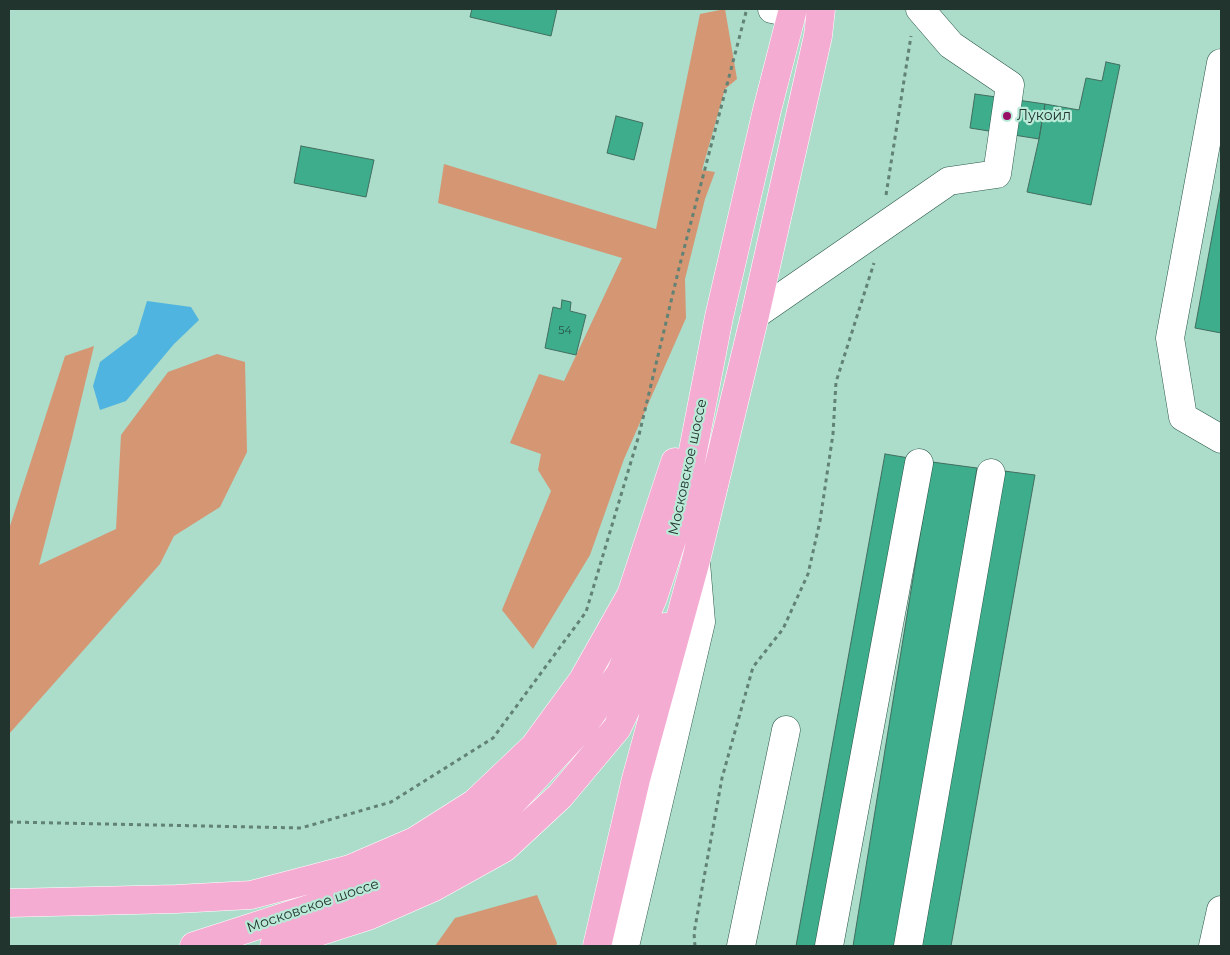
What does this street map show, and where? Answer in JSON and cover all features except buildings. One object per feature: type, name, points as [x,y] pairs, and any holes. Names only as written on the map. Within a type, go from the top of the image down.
[{"type":"main road","name":"Московское шоссе","points":[[696,560],[755,315],[818,36],[821,9]]},
{"type":"main road","name":"Московское шоссе","points":[[194,946],[358,894],[426,864],[492,825],[582,727],[620,674],[653,598],[681,512],[719,316],[764,120],[786,10]]},
{"type":"main road","points":[[9,903],[176,899],[251,895],[350,869],[415,842],[475,803],[534,747],[583,680],[631,595],[667,488],[719,316]]},
{"type":"main road","points":[[274,946],[368,916],[432,888],[504,848],[560,796],[617,728],[696,560]]},
{"type":"main road","points":[[597,946],[636,780],[696,560]]},
{"type":"street","points":[[755,315],[949,180],[997,174],[1010,85],[916,20]]},
{"type":"street","points":[[1221,64],[1170,338],[1183,417],[1221,439]]},
{"type":"street","points":[[828,946],[918,463]]},
{"type":"street","points":[[908,946],[991,473]]},
{"type":"street","points":[[625,946],[701,622],[696,560],[681,512]]},
{"type":"street","points":[[741,946],[786,730]]},
{"type":"street","points":[[1213,946],[1221,910]]},
{"type":"path","points":[[9,822],[301,828],[391,802],[493,738],[586,612],[639,435],[679,268],[747,9]]},
{"type":"path","points":[[695,946],[694,934],[722,778],[753,667],[783,629],[808,574],[820,521],[832,444],[836,382],[877,253],[916,20]]},
{"type":"shaded area","points":[[725,9],[737,79],[725,89],[702,170],[715,172],[705,199],[685,279],[686,318],[624,459],[590,555],[533,649],[502,610],[551,491],[538,470],[541,454],[510,443],[539,374],[564,381],[622,258],[438,203],[444,164],[656,229],[700,14]]},
{"type":"shaded area","points":[[94,346],[39,565],[116,529],[121,435],[168,372],[217,354],[245,362],[247,452],[220,507],[174,536],[160,564],[9,734],[9,529],[65,356]]},
{"type":"shaded area","points":[[537,895],[557,943],[556,946],[435,946],[455,918]]},
{"type":"water","points":[[147,301],[191,307],[199,320],[174,344],[126,401],[100,410],[93,386],[100,362],[137,334]]},
{"type":"place","name":"Лукойл","points":[[1007,116]]}]
